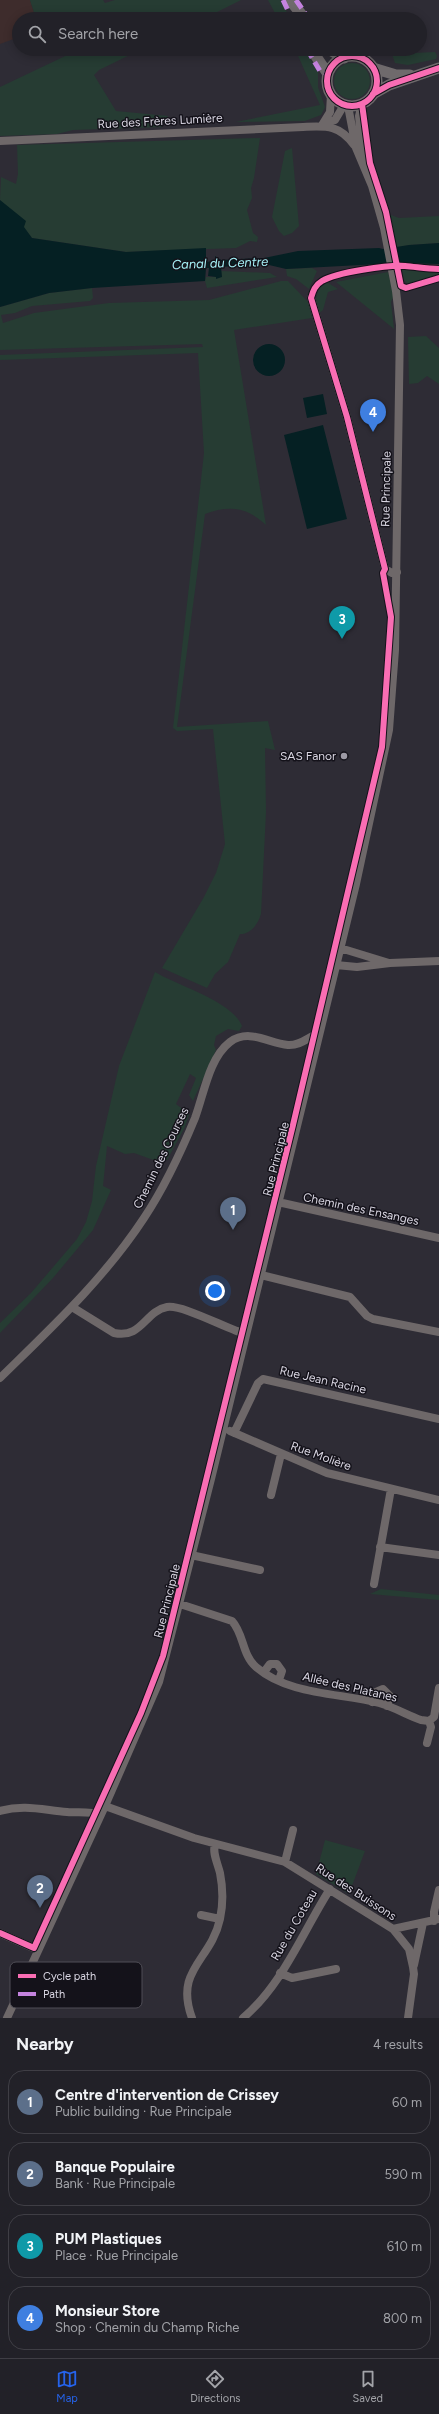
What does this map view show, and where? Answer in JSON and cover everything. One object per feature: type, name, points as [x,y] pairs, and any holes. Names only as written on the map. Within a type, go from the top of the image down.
[{"type":"main road","points":[[289,0],[293,12]]},
{"type":"main road","points":[[289,0],[299,12]]},
{"type":"main road","points":[[316,56],[328,74]]},
{"type":"main road","points":[[340,56],[344,58]]},
{"type":"main road","points":[[417,75],[396,75],[373,68],[359,57],[344,58],[334,64],[328,74],[327,85],[331,95],[346,106],[362,104],[382,88],[439,68]]},
{"type":"main road","points":[[373,68],[377,81],[373,94]]},
{"type":"street","points":[[322,125],[330,112],[331,95]]},
{"type":"street","points":[[362,104],[359,116],[364,164]]},
{"type":"street","points":[[346,106],[356,148],[364,164]]},
{"type":"street","name":"Rue des Frères Lumière","points":[[0,141],[303,128],[322,125],[335,120],[346,106]]},
{"type":"street","name":"Rue des Frères Lumière","points":[[322,125],[339,130],[349,137],[356,148]]},
{"type":"street","name":"Rue Principale","points":[[33,1962],[101,1815],[159,1682],[180,1604],[222,1428],[261,1276],[318,1034],[340,948],[389,730],[396,572],[400,330],[398,301],[379,207],[364,164]]},
{"type":"street","points":[[311,298],[347,417],[385,569],[392,574],[396,572]]},
{"type":"street","points":[[340,948],[390,963]]},
{"type":"street","points":[[336,965],[357,967],[390,963],[439,961]]},
{"type":"street","name":"Chemin des Courses","points":[[0,1378],[72,1308],[107,1269],[144,1218],[194,1119],[212,1068],[222,1052],[234,1039],[251,1036],[291,1045],[304,1042],[318,1034]]},
{"type":"street","name":"Chemin des Ensanges","points":[[278,1202],[439,1238]]},
{"type":"street","points":[[261,1276],[350,1297],[367,1316],[373,1319],[439,1332]]},
{"type":"street","points":[[72,1308],[114,1333],[122,1335],[135,1331],[157,1312],[168,1307],[190,1312],[246,1334]]},
{"type":"street","name":"Rue Jean Racine","points":[[234,1433],[258,1383],[263,1379],[439,1419]]},
{"type":"street","name":"Rue Molière","points":[[222,1428],[327,1473],[439,1500]]},
{"type":"street","points":[[271,1495],[281,1454]]},
{"type":"street","points":[[374,1584],[391,1489]]},
{"type":"street","points":[[380,1547],[439,1555]]},
{"type":"street","points":[[191,1555],[260,1570]]},
{"type":"street","name":"Allée des Platanes","points":[[180,1604],[232,1621],[238,1628],[250,1661],[264,1672],[279,1680],[320,1694],[372,1702],[387,1706],[421,1720],[429,1721]]},
{"type":"street","points":[[264,1672],[270,1664],[277,1664],[282,1671],[279,1680]]},
{"type":"street","points":[[426,1743],[431,1726],[429,1721],[434,1717],[439,1688]]},
{"type":"street","points":[[372,1702],[376,1692],[383,1689],[390,1696],[387,1706]]},
{"type":"street","points":[[0,1811],[22,1806],[101,1815]]},
{"type":"street","name":"Rue des Buissons","points":[[105,1806],[155,1825],[215,1844],[285,1862],[393,1929],[409,1949],[413,1967],[414,1974],[408,2018]]},
{"type":"street","points":[[285,1862],[293,1830]]},
{"type":"street","points":[[192,2018],[187,1997],[188,1980],[195,1965],[211,1943],[220,1919],[222,1896],[220,1874],[213,1848],[215,1844]]},
{"type":"street","name":"Rue du Coteau","points":[[243,2018],[264,1997],[330,1889]]},
{"type":"street","points":[[393,1929],[437,1920],[434,1912],[439,1890]]},
{"type":"street","points":[[201,1915],[220,1919]]},
{"type":"street","points":[[413,1967],[423,1923]]},
{"type":"street","points":[[0,1933],[38,1950]]},
{"type":"street","name":"Rue du Coteau","points":[[280,1973],[292,1978],[336,1969]]},
{"type":"street","name":"Rue Principale","points":[[7,2018],[12,2008]]},
{"type":"shaded area","points":[[0,0],[30,0],[34,12],[12,12],[12,40],[0,44]]},
{"type":"shaded area","points":[[30,0],[103,0],[105,3],[115,0],[241,0],[217,12],[34,12]]},
{"type":"shaded area","points":[[268,0],[281,0],[287,12],[274,12]]},
{"type":"shaded area","points":[[427,52],[435,52],[437,56],[436,59],[408,65],[395,63],[393,56],[427,56]]},
{"type":"shaded area","points":[[65,56],[128,56],[99,70],[94,75],[116,111],[168,116],[162,127],[73,130],[57,134],[0,136],[0,87]]},
{"type":"shaded area","points":[[298,56],[309,56],[318,72],[318,87],[325,107],[321,115],[305,121],[236,122],[320,105]]},
{"type":"shaded area","points":[[352,63],[365,68],[370,81],[365,94],[352,99],[339,94],[334,81],[339,68]]},
{"type":"shaded area","points":[[260,138],[251,188],[252,198],[247,210],[253,233],[258,237],[257,242],[250,241],[236,248],[126,252],[32,238],[0,200],[1,177],[16,184],[18,174],[17,145]]},
{"type":"shaded area","points":[[292,148],[299,226],[292,233],[284,236],[279,231],[272,217],[285,151]]},
{"type":"shaded area","points":[[391,215],[399,218],[439,216],[439,243],[409,245],[395,248]]},
{"type":"shaded area","points":[[312,268],[317,271],[309,289],[296,279],[287,276],[286,269]]},
{"type":"shaded area","points":[[402,269],[424,272],[439,271],[439,275],[408,284],[404,280]]},
{"type":"shaded area","points":[[221,271],[270,273],[277,277],[207,288],[205,281],[206,277],[222,277]]},
{"type":"shaded area","points":[[388,272],[394,295],[391,302],[394,329],[336,282]]},
{"type":"shaded area","points":[[281,281],[288,281],[308,302],[312,318],[234,330],[266,525],[252,514],[237,509],[222,509],[205,514],[177,727],[268,721],[275,750],[265,748],[266,812],[261,914],[254,928],[244,934],[240,934],[228,962],[215,974],[207,988],[162,968],[204,897],[216,873],[225,844],[213,729],[177,731],[173,728],[204,453],[198,353],[0,360],[0,355],[203,347],[202,344],[0,350],[0,307],[49,293],[92,288],[93,298],[90,301],[32,306],[15,313],[1,315],[3,323],[34,313],[109,303],[209,300]]},
{"type":"shaded area","points":[[328,283],[338,289],[328,292],[323,310],[318,314],[316,302],[318,292],[321,285]]},
{"type":"shaded area","points":[[426,336],[439,348],[439,384],[427,376],[418,383],[409,384],[408,337]]},
{"type":"shaded area","points":[[155,972],[216,1002],[236,1017],[242,1026],[239,1031],[228,1029],[216,1036],[214,1045],[216,1050],[193,1101],[189,1095],[196,1078],[190,1074],[176,1104],[189,1114],[185,1127],[167,1160],[159,1162],[134,1153],[125,1154],[107,1146],[103,1186],[111,1190],[93,1230],[53,1278],[0,1333],[0,1323],[31,1293],[77,1239],[86,1222],[92,1201],[96,1166],[119,1066]]},
{"type":"shaded area","points":[[381,1589],[439,1595],[439,1600],[370,1594]]},
{"type":"shaded area","points":[[325,1840],[365,1851],[349,1894],[316,1874]]},
{"type":"water","name":"Canal du Centre","points":[[0,200],[26,221],[24,227],[32,238],[126,252],[206,248],[206,262],[215,261],[215,256],[221,260],[264,258],[298,251],[383,249],[409,245],[439,243],[439,264],[398,263],[286,269],[265,264],[221,267],[222,277],[216,279],[216,277],[208,276],[209,268],[206,268],[205,281],[92,288],[49,293],[0,307]]},
{"type":"water","points":[[266,344],[272,344],[282,351],[285,360],[284,366],[278,373],[272,376],[266,376],[256,369],[253,363],[253,357],[260,347]]},
{"type":"water","points":[[323,394],[327,414],[307,418],[303,398]]},
{"type":"water","points":[[323,425],[347,519],[307,529],[284,435]]},
{"type":"marked path","points":[[283,0],[289,12]]},
{"type":"marked path","points":[[296,0],[304,12]]},
{"type":"marked path","points":[[311,56],[320,71],[328,74]]},
{"type":"cycle path","points":[[352,56],[362,58],[370,63],[375,71],[377,81],[375,91],[370,99],[362,104],[352,106],[342,104],[334,99],[329,91],[327,81],[329,71],[334,63],[342,58],[352,56]]},
{"type":"cycle path","points":[[373,94],[389,85],[439,68]]},
{"type":"cycle path","points":[[362,104],[370,163],[386,212],[401,286],[406,288],[439,278]]},
{"type":"cycle path","points":[[0,1933],[34,1948],[141,1713],[163,1656],[293,1125],[382,747],[391,617],[383,573],[385,569],[347,417],[311,298],[316,286],[322,281],[350,272],[397,266],[439,269]]},
{"type":"place","name":"Monsieur Store","points":[[373,432]]},
{"type":"place","name":"PUM Plastiques","points":[[342,639]]},
{"type":"place","name":"SAS Fanor","points":[[344,756]]},
{"type":"place","name":"Centre d'intervention de Crissey","points":[[233,1230]]},
{"type":"place","name":"Banque Populaire","points":[[40,1908]]}]
